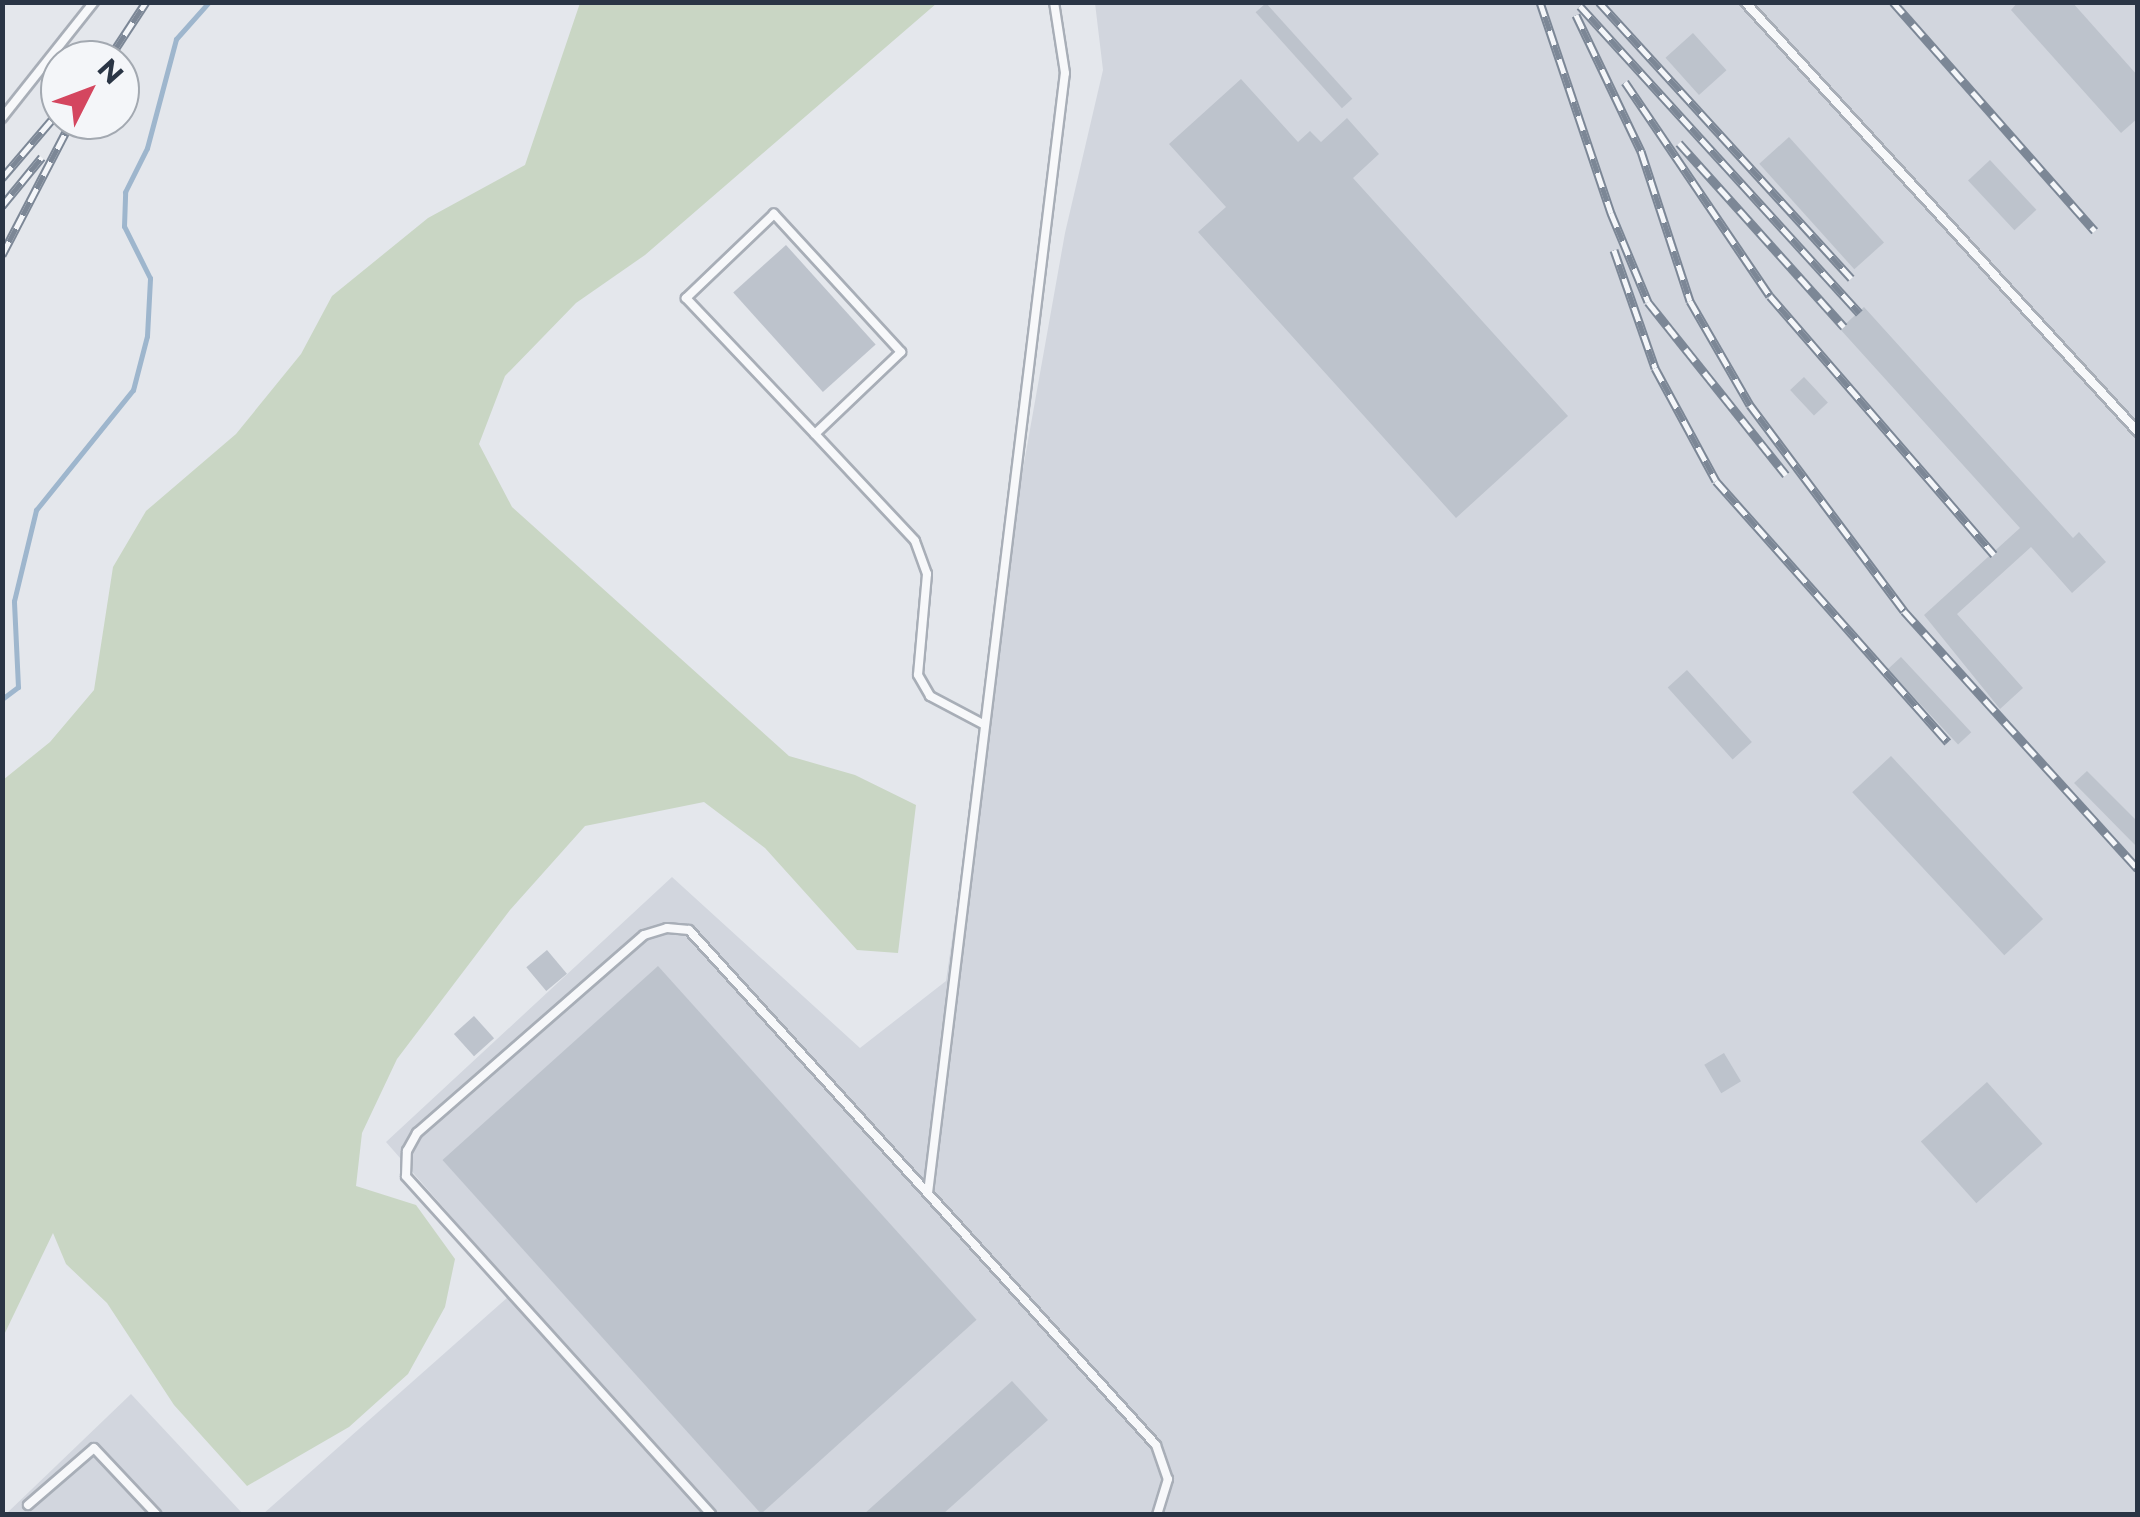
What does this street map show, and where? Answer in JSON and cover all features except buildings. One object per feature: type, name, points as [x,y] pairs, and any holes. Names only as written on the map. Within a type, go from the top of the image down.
[{"type":"lane","points":[[2,118],[94,2]]},
{"type":"lane","points":[[928,1194],[1066,73],[1054,2]]},
{"type":"lane","points":[[1746,2],[2138,432]]},
{"type":"lane","points":[[814,434],[900,352],[774,214],[686,298],[814,434],[915,541],[926,574],[918,674],[930,696],[986,725]]},
{"type":"lane","points":[[710,1514],[406,1176],[408,1151],[418,1133],[644,936],[667,928],[689,930],[1156,1445],[1168,1479],[1158,1514]]},
{"type":"lane","points":[[28,1506],[94,1448],[156,1514]]},
{"type":"shaded area","points":[[1095,3],[2137,3],[2137,1514],[263,1514],[516,1290],[386,1142],[672,877],[860,1048],[946,981],[1008,553],[1065,233],[1103,70]]},
{"type":"shaded area","points":[[131,1394],[243,1514],[6,1514]]},
{"type":"green space","points":[[580,3],[937,3],[645,255],[576,303],[505,376],[479,444],[512,507],[789,756],[855,775],[916,805],[898,953],[857,950],[765,848],[704,802],[585,826],[510,910],[397,1059],[362,1133],[356,1186],[416,1205],[455,1259],[445,1307],[408,1374],[349,1427],[247,1486],[174,1405],[107,1303],[66,1264],[53,1233],[3,1337],[3,780],[50,742],[94,690],[113,567],[146,511],[236,434],[301,354],[332,296],[428,218],[525,165]]},
{"type":"waterway","points":[[2,699],[18,687],[14,601],[36,510],[133,390],[147,336],[150,278],[124,226],[125,192],[147,148],[176,39],[209,2]]},
{"type":"waterway","points":[[281,2],[312,2]]},
{"type":"railway","points":[[121,40],[146,2]]},
{"type":"railway","points":[[1540,2],[1611,213],[1648,302],[1786,475]]},
{"type":"railway","points":[[1599,2],[1851,278]]},
{"type":"railway","points":[[1893,2],[2095,231]]},
{"type":"railway","points":[[1580,6],[1859,313]]},
{"type":"railway","points":[[1576,15],[1641,151],[1690,301],[1750,405],[1904,611],[2138,869]]},
{"type":"railway","points":[[1625,82],[1770,296],[1994,555]]},
{"type":"railway","points":[[2,178],[40,133]]},
{"type":"railway","points":[[2,255],[62,140]]},
{"type":"railway","points":[[1679,143],[1844,327]]},
{"type":"railway","points":[[2,206],[42,157]]},
{"type":"railway","points":[[1614,250],[1655,368],[1716,481],[1948,742]]}]
